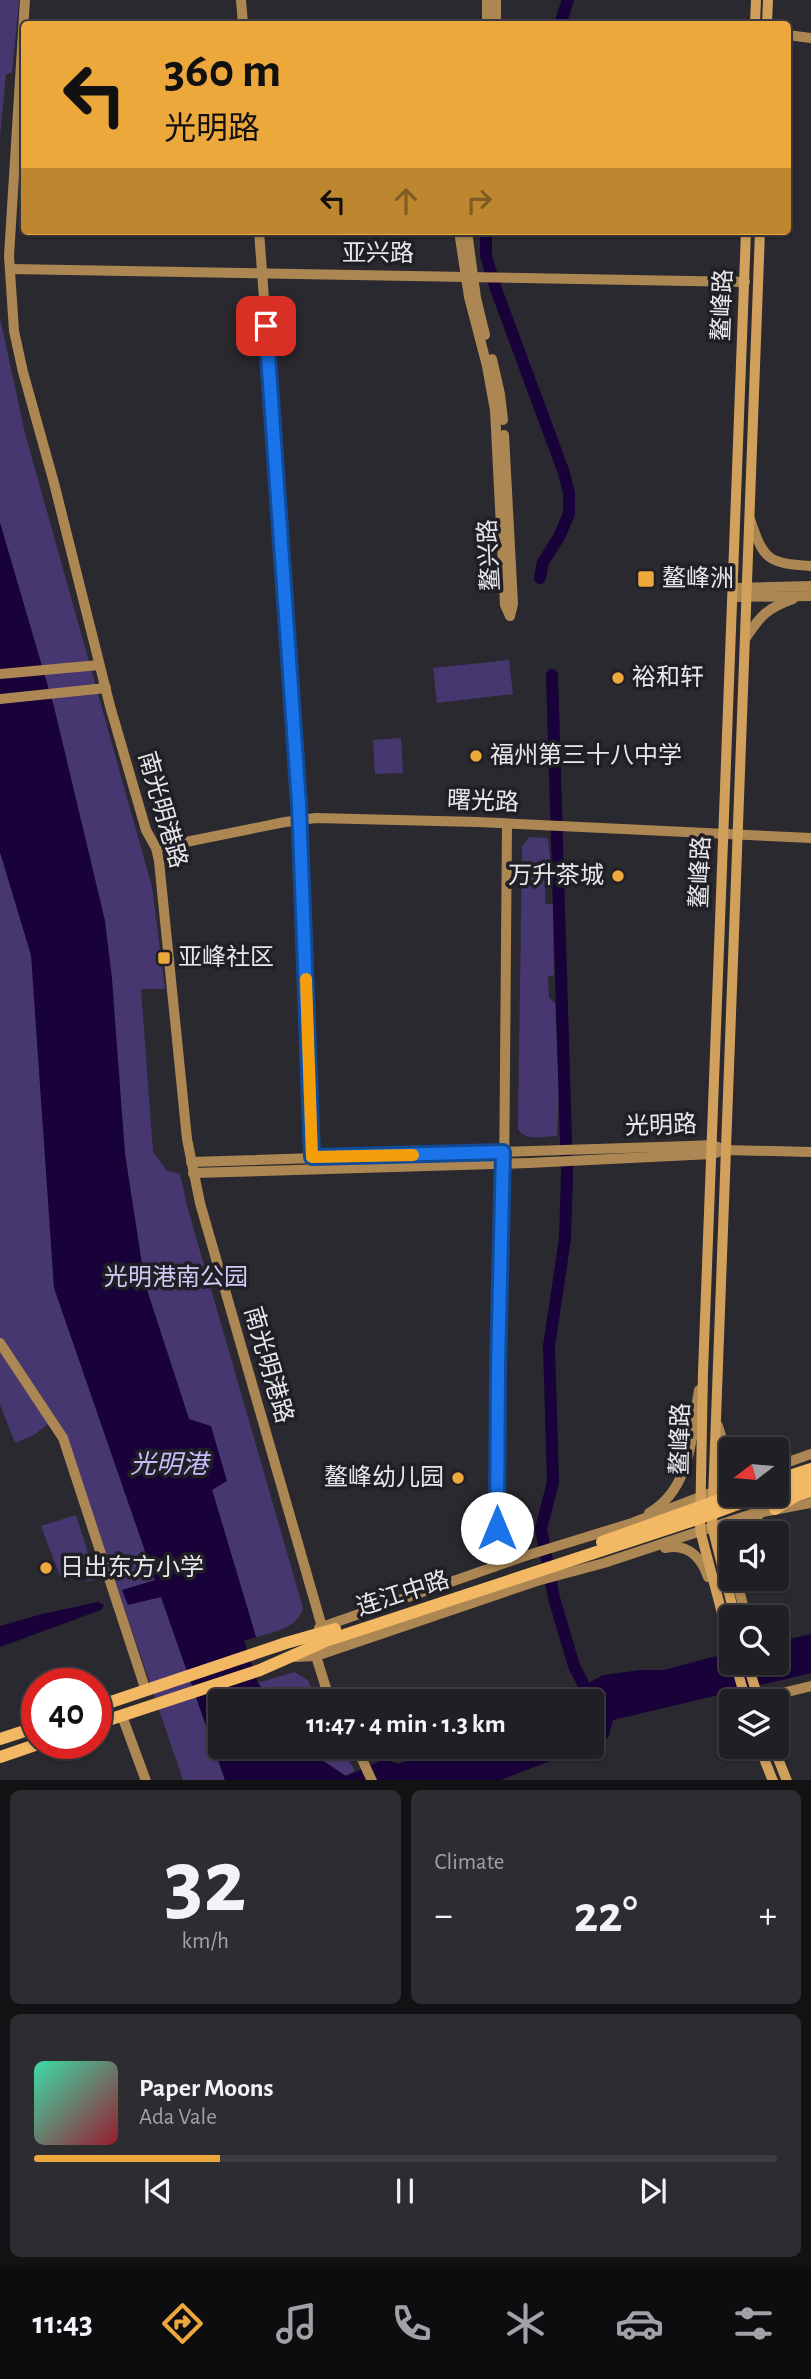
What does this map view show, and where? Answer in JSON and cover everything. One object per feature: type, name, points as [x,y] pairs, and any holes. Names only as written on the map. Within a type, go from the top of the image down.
[{"type":"highway","points":[[789,1476],[811,1469]]},
{"type":"highway","points":[[789,1488],[811,1479]]},
{"type":"highway","points":[[789,1493],[809,1494]]},
{"type":"highway","points":[[763,1511],[809,1494]]},
{"type":"highway","name":"连江中路","points":[[112,1719],[260,1670],[290,1657],[324,1634],[719,1501]]},
{"type":"highway","name":"连江中路","points":[[112,1702],[286,1643],[324,1634],[730,1507]]},
{"type":"highway","points":[[0,1739],[21,1732]]},
{"type":"highway","points":[[0,1757],[21,1750]]},
{"type":"main road","points":[[755,21],[756,0]]},
{"type":"main road","points":[[768,0],[768,21]]},
{"type":"main road","name":"鳌峰路","points":[[719,1607],[700,1530],[700,1499],[747,235]]},
{"type":"main road","name":"鳌峰路","points":[[732,1605],[712,1527],[760,235]]},
{"type":"main road","points":[[764,1759],[773,1780]]},
{"type":"main road","points":[[778,1759],[787,1780]]},
{"type":"street","name":"南光明港路","points":[[24,21],[25,0]]},
{"type":"street","points":[[241,0],[243,21]]},
{"type":"street","points":[[488,21],[492,1]]},
{"type":"street","points":[[492,1],[495,21]]},
{"type":"street","points":[[791,35],[811,38]]},
{"type":"street","name":"南光明港路","points":[[21,56],[12,183],[10,269],[14,331],[99,665],[146,830],[159,860],[193,1173],[208,1235],[324,1634]]},
{"type":"street","points":[[259,235],[300,820],[312,1163]]},
{"type":"street","name":"鳌兴路","points":[[460,235],[473,276],[502,407],[513,604],[510,616],[505,605],[495,410],[473,276],[468,235]]},
{"type":"street","name":"亚兴路","points":[[10,269],[745,282]]},
{"type":"street","points":[[750,519],[758,544],[765,554],[781,564],[811,566]]},
{"type":"street","points":[[734,593],[811,586]]},
{"type":"street","points":[[747,592],[806,596]]},
{"type":"street","points":[[745,640],[756,621],[767,610],[806,596]]},
{"type":"street","points":[[0,674],[99,665]]},
{"type":"street","points":[[0,699],[106,688]]},
{"type":"street","name":"曙光路","points":[[156,848],[300,820],[565,826],[811,838]]},
{"type":"street","points":[[494,1567],[498,1550],[498,1367],[507,824]]},
{"type":"street","name":"光明路","points":[[191,1162],[312,1163],[712,1150],[811,1152]]},
{"type":"street","name":"光明路","points":[[193,1173],[312,1163]]},
{"type":"street","points":[[0,1343],[63,1438],[146,1691]]},
{"type":"street","points":[[632,1523],[667,1500],[684,1472],[703,1372]]},
{"type":"street","points":[[716,1420],[721,1437]]},
{"type":"street","points":[[789,1462],[811,1454]]},
{"type":"street","points":[[324,1634],[494,1567],[632,1523],[719,1490]]},
{"type":"street","points":[[744,1507],[763,1511]]},
{"type":"street","points":[[290,1657],[316,1656],[537,1581],[604,1563],[763,1511]]},
{"type":"street","points":[[750,1521],[763,1511]]},
{"type":"street","points":[[604,1563],[627,1560],[677,1546],[684,1548],[699,1559],[705,1568],[719,1609]]},
{"type":"street","points":[[316,1656],[326,1689]]},
{"type":"street","points":[[789,1690],[811,1686]]},
{"type":"street","points":[[121,1716],[146,1780]]},
{"type":"street","points":[[362,1759],[372,1780]]},
{"type":"green space","points":[[0,0],[19,0],[12,73],[6,74],[0,136]]},
{"type":"green space","name":"光明港南公园","points":[[0,318],[25,433],[152,887],[165,989],[141,989],[153,1152],[167,1171],[180,1174],[303,1608],[291,1625],[256,1637],[212,1489],[145,1284],[125,1154],[105,921],[54,707],[0,523]]},
{"type":"green space","points":[[509,660],[513,694],[437,703],[433,668]]},
{"type":"green space","points":[[401,738],[403,773],[375,774],[373,740]]},
{"type":"green space","points":[[529,837],[548,838],[551,867],[545,874],[545,904],[553,904],[554,975],[548,976],[549,998],[555,1003],[559,1088],[557,1136],[530,1137],[518,1129],[522,847]]},
{"type":"green space","points":[[0,852],[31,955],[155,1580],[208,1731],[208,1759],[218,1759],[225,1780],[183,1780],[65,1434],[0,1337]]},
{"type":"green space","points":[[0,1351],[49,1423],[34,1435],[15,1443],[0,1404]]},
{"type":"green space","points":[[76,1515],[96,1579],[87,1582],[84,1574],[62,1581],[41,1526]]},
{"type":"green space","points":[[294,1672],[308,1680],[312,1689],[263,1689],[258,1683]]},
{"type":"green space","points":[[320,1759],[348,1759],[355,1771],[345,1776]]},
{"type":"water","name":"光明港","points":[[0,523],[54,707],[105,921],[125,1154],[145,1284],[189,1419],[211,1426],[227,1481],[212,1490],[256,1637],[244,1641],[258,1683],[263,1689],[208,1689],[208,1731],[161,1597],[128,1605],[122,1590],[155,1580],[54,1288],[31,955],[0,852]]},
{"type":"water","points":[[98,1602],[104,1605],[101,1610],[0,1647],[0,1626]]},
{"type":"water","points":[[811,1634],[811,1673],[744,1689],[719,1689],[719,1695],[613,1720],[608,1738],[604,1740],[604,1689],[577,1689],[603,1675],[664,1670],[719,1655],[719,1675],[789,1675],[789,1639]]},
{"type":"water","name":"光明港","points":[[218,1759],[320,1759],[346,1776],[385,1759],[398,1764],[411,1759],[555,1759],[501,1780],[225,1780]]},
{"type":"waterway","points":[[561,21],[568,0]]},
{"type":"waterway","points":[[486,235],[486,256],[496,289],[569,493],[569,514],[559,537],[543,562],[540,578]]},
{"type":"waterway","points":[[552,675],[567,1174],[565,1239],[549,1346],[553,1482],[541,1529],[554,1598],[574,1666],[586,1689]]},
{"type":"slow traffic","points":[[306,979],[312,1157],[413,1155]]},
{"type":"place","name":"鳌峰洲","points":[[646,579]]},
{"type":"place","name":"裕和轩","points":[[618,678]]},
{"type":"place","name":"福州第三十八中学","points":[[476,756]]},
{"type":"place","name":"万升茶城","points":[[618,876]]},
{"type":"place","name":"亚峰社区","points":[[164,958]]},
{"type":"place","name":"鳌峰幼儿园","points":[[458,1478]]},
{"type":"place","name":"日出东方小学","points":[[46,1568]]},
{"type":"route","points":[[266,326],[299,804],[312,1157],[503,1152],[497,1528]]}]
